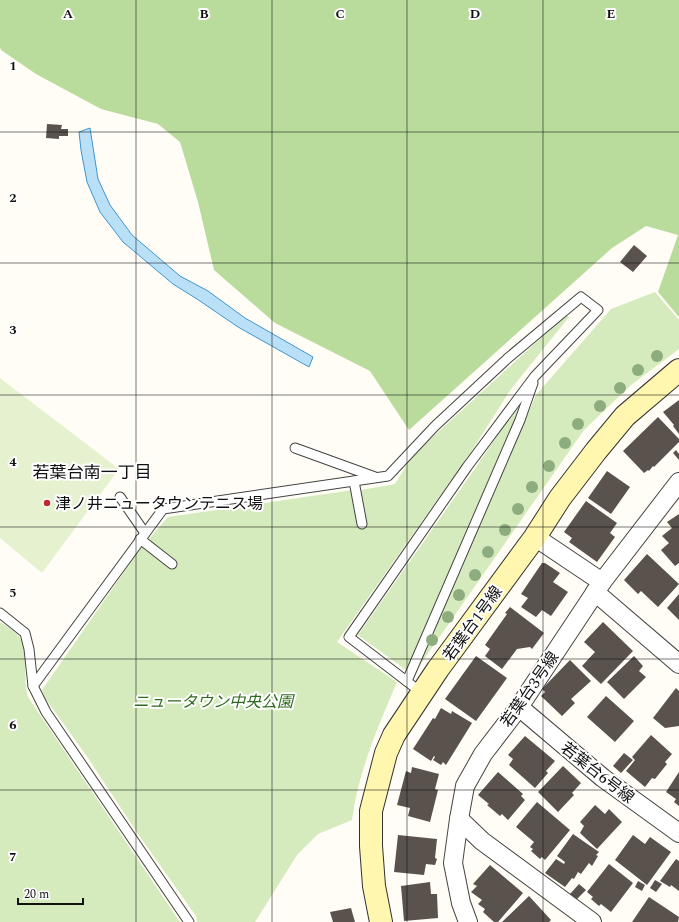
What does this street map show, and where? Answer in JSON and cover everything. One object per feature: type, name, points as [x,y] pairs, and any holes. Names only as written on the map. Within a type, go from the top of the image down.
[{"type":"street","name":"若葉台1号線","points":[[381,922],[374,886],[371,854],[371,811],[386,753],[414,687],[438,669],[535,537],[560,498],[596,450],[625,416],[679,370]]},
{"type":"street","name":"若葉台3号線","points":[[468,922],[460,903],[453,863],[465,786],[483,754],[519,707],[599,587],[679,482]]},
{"type":"street","points":[[535,537],[599,587],[679,664]]},
{"type":"street","name":"若葉台6号線","points":[[519,707],[603,778],[679,833]]},
{"type":"street","points":[[459,819],[482,841],[592,922]]},
{"type":"lane","points":[[33,686],[163,509],[388,476],[435,426],[508,358],[581,297],[598,310],[535,376],[467,467],[350,637],[414,687],[520,420],[535,376]]},
{"type":"lane","points":[[295,448],[377,478]]},
{"type":"lane","points":[[354,481],[362,524]]},
{"type":"lane","points":[[120,498],[143,536],[172,564]]},
{"type":"lane","points":[[0,613],[25,633],[29,649],[33,686],[46,712],[189,922]]},
{"type":"green space","points":[[0,0],[679,0],[679,317],[658,292],[678,235],[646,226],[612,248],[409,430],[370,371],[275,323],[214,270],[198,202],[180,142],[158,124],[101,109],[36,74],[1,50]]},
{"type":"green space","points":[[655,292],[679,320],[679,349],[631,385],[584,430],[420,665],[417,664],[476,534],[536,395],[611,309]]},
{"type":"green space","name":"ニュータウン中央公園","points":[[566,315],[569,317],[511,389],[473,449],[337,642],[397,682],[364,767],[352,820],[318,834],[297,855],[255,922],[197,922],[196,916],[45,698],[42,690],[142,546],[172,570],[177,562],[148,540],[168,517],[353,490],[357,527],[366,526],[361,490],[395,484],[413,455]]},
{"type":"green space","name":"津ノ井ニュータウンテニス場","points":[[0,378],[119,469],[42,573],[0,538]]},
{"type":"green space","points":[[525,395],[406,670],[358,635]]},
{"type":"green space","points":[[0,622],[11,629],[20,638],[25,658],[28,697],[180,922],[0,922]]},
{"type":"water","points":[[90,128],[98,179],[110,205],[132,235],[180,276],[208,291],[245,318],[313,357],[309,367],[238,327],[173,284],[123,242],[100,212],[87,182],[79,132]]},
{"type":"building","points":[[47,124],[62,125],[61,129],[68,129],[68,136],[59,136],[59,139],[46,138]]},
{"type":"building","points":[[634,245],[647,256],[633,272],[620,262]]},
{"type":"building","points":[[679,400],[679,434],[673,426],[674,425],[663,412]]},
{"type":"building","points":[[658,417],[679,439],[679,442],[654,467],[653,466],[649,471],[648,470],[644,473],[623,451]]},
{"type":"building","points":[[676,450],[679,454],[679,460],[673,453]]},
{"type":"building","points":[[607,471],[630,487],[611,514],[588,498]]},
{"type":"building","points":[[586,501],[617,523],[610,533],[615,537],[597,562],[569,542],[572,538],[564,532]]},
{"type":"building","points":[[679,514],[679,563],[675,566],[661,550],[669,543],[662,536],[672,528],[667,522]]},
{"type":"building","points":[[647,554],[679,584],[658,607],[641,591],[638,594],[624,580]]},
{"type":"building","points":[[542,563],[545,563],[560,573],[553,582],[568,592],[551,616],[542,610],[536,617],[521,607],[528,598],[521,594]]},
{"type":"building","points":[[679,594],[679,620],[667,608]]},
{"type":"building","points":[[510,607],[544,633],[532,649],[530,647],[517,649],[502,669],[485,656],[490,649],[485,645],[507,614],[505,613]]},
{"type":"building","points":[[603,622],[633,651],[601,684],[582,666],[595,652],[584,642]]},
{"type":"building","points":[[476,656],[507,678],[476,721],[445,699]]},
{"type":"building","points":[[634,656],[643,666],[639,671],[646,677],[624,699],[607,682]]},
{"type":"building","points":[[570,660],[591,681],[571,699],[575,703],[562,716],[541,696],[545,692],[542,689]]},
{"type":"building","points":[[676,688],[679,691],[679,726],[665,728],[653,718]]},
{"type":"building","points":[[606,696],[634,721],[615,742],[587,717]]},
{"type":"building","points":[[441,708],[451,714],[452,711],[472,723],[446,765],[443,762],[441,765],[433,760],[435,757],[434,756],[431,761],[413,749],[433,718],[435,719]]},
{"type":"building","points":[[651,735],[672,754],[665,762],[667,764],[655,779],[652,778],[645,787],[626,771],[635,760],[632,757]]},
{"type":"building","points":[[525,736],[555,761],[546,771],[548,773],[535,788],[509,765],[513,759],[508,755]]},
{"type":"building","points":[[624,753],[633,760],[621,773],[613,766]]},
{"type":"building","points":[[563,766],[581,783],[572,793],[574,795],[558,812],[538,792]]},
{"type":"building","points":[[412,767],[439,774],[435,789],[438,790],[430,822],[408,816],[410,808],[397,805],[406,771],[411,773]]},
{"type":"building","points":[[498,772],[523,794],[521,796],[525,800],[508,820],[502,814],[500,816],[478,795]]},
{"type":"building","points":[[679,772],[679,806],[674,802],[676,799],[666,792]]},
{"type":"building","points":[[537,802],[570,830],[545,860],[542,857],[540,859],[531,851],[533,849],[530,847],[534,842],[516,827]]},
{"type":"building","points":[[595,805],[605,814],[609,809],[622,822],[597,849],[580,833],[584,826],[580,822]]},
{"type":"building","points":[[573,834],[599,852],[596,855],[598,856],[592,866],[589,863],[581,874],[578,872],[574,879],[572,878],[565,887],[545,873],[556,859],[564,864],[565,862],[557,856]]},
{"type":"building","points":[[398,835],[437,839],[435,858],[437,859],[435,865],[426,864],[424,875],[394,872]]},
{"type":"building","points":[[633,835],[645,844],[650,837],[671,852],[647,885],[615,860]]},
{"type":"building","points":[[676,859],[679,861],[679,891],[671,885],[670,887],[660,881]]},
{"type":"building","points":[[609,864],[633,883],[611,912],[601,904],[599,906],[591,899],[593,897],[587,892]]},
{"type":"building","points":[[490,865],[523,893],[498,922],[494,922],[483,912],[485,909],[478,904],[482,900],[471,892],[477,886],[473,884]]},
{"type":"building","points":[[655,880],[662,884],[656,892],[650,888]]},
{"type":"building","points":[[638,881],[645,885],[642,891],[635,887]]},
{"type":"building","points":[[430,882],[431,894],[437,894],[438,918],[404,921],[401,886]]},
{"type":"building","points":[[579,884],[586,890],[576,900],[570,894]]},
{"type":"building","points":[[529,896],[551,920],[549,922],[502,922]]},
{"type":"building","points":[[649,897],[679,917],[678,922],[632,922]]},
{"type":"building","points":[[351,908],[355,922],[333,922],[330,912]]},
{"type":"place","name":"津ノ井ニュータウンテニス場","points":[[47,503]]},
{"type":"district","name":"若葉台南一丁目","points":[[92,472]]}]
